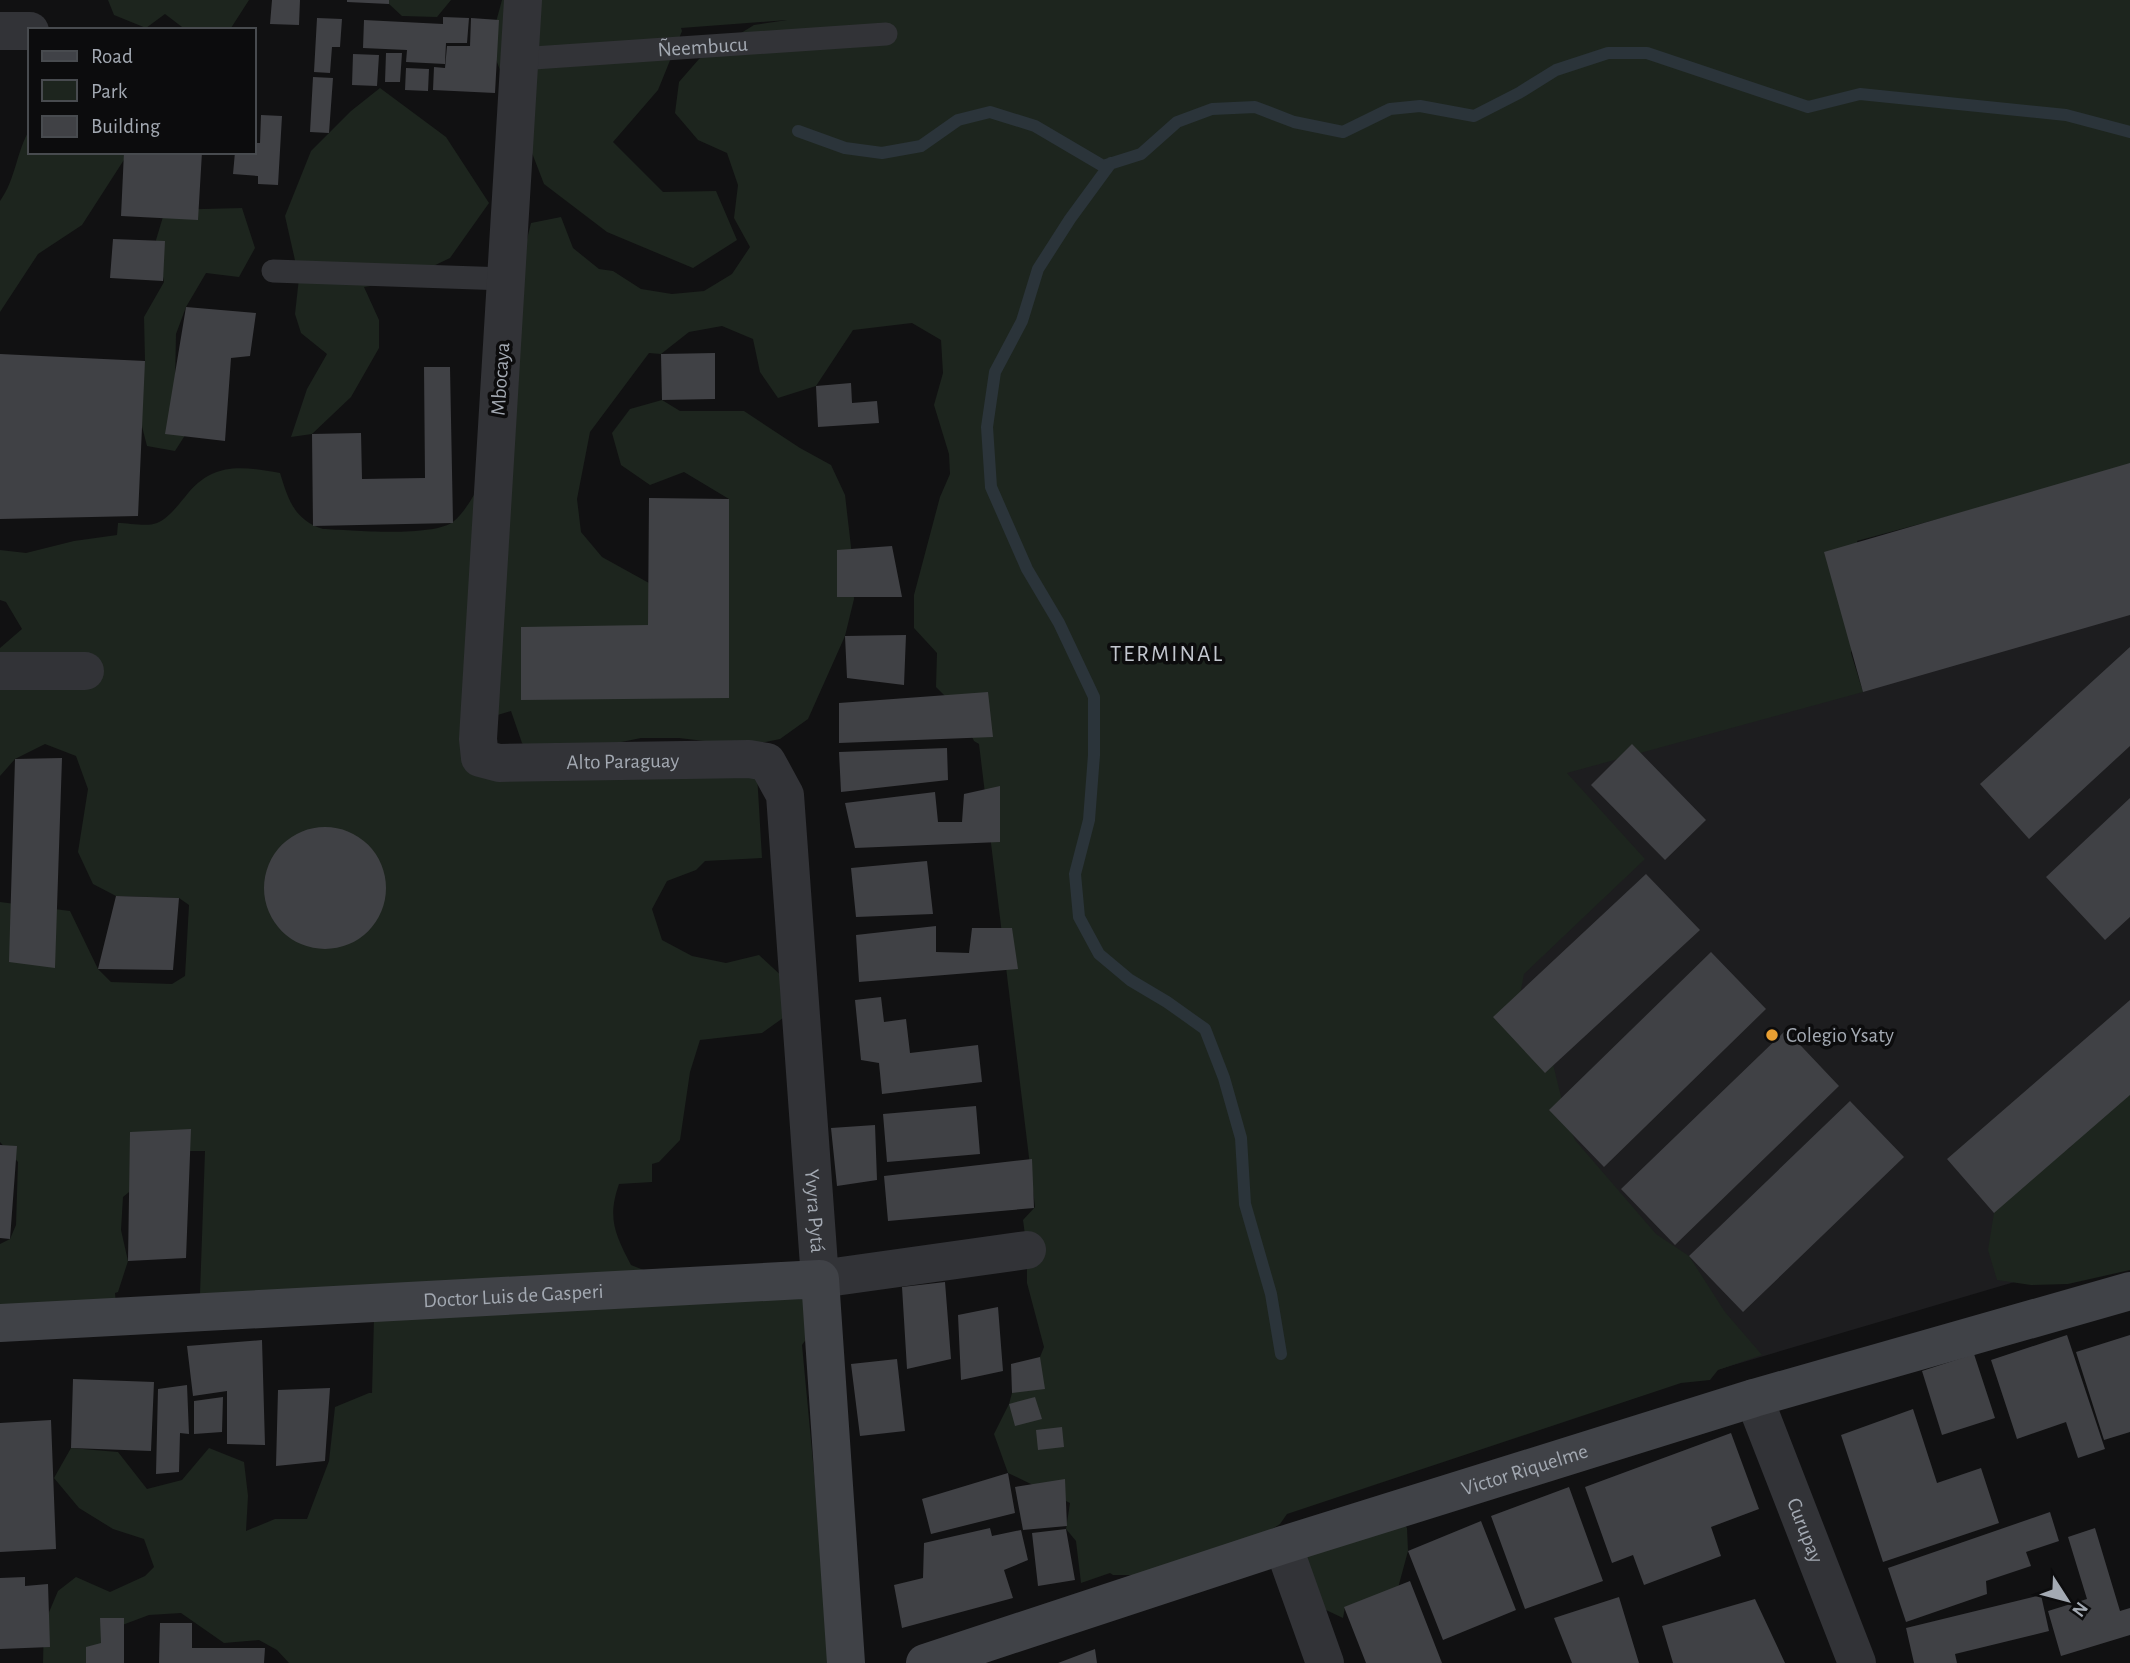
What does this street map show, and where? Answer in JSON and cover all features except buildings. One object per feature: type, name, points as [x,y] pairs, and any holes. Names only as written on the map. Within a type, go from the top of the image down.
[{"type":"street","name":"Mbocaya","points":[[480,758],[478,740],[523,0]]},
{"type":"street","points":[[0,31],[28,32]]},
{"type":"street","points":[[0,671],[85,671]]},
{"type":"street","name":"Alto Paraguay","points":[[480,758],[499,763],[749,759],[767,762]]},
{"type":"street","name":"Yvyra Pytá","points":[[767,762],[785,795],[846,1663]]},
{"type":"street","name":"Doctor Luis de Gasperi","points":[[0,1323],[820,1279],[1027,1250]]},
{"type":"street","name":"Victor Riquelme","points":[[925,1663],[1283,1545],[1754,1398],[2130,1291]]},
{"type":"street","name":"Curupay","points":[[1754,1398],[1857,1663]]},
{"type":"street","points":[[1283,1545],[1325,1663]]},
{"type":"lane","name":"Ñeembucu","points":[[519,59],[886,34]]},
{"type":"lane","points":[[272,271],[506,279]]},
{"type":"shaded area","name":"Colegio Ysaty","points":[[2130,613],[2130,1248],[1499,1434],[1369,823]]},
{"type":"green space","points":[[108,0],[249,0],[231,28],[183,28],[165,14],[146,28],[114,15]]},
{"type":"green space","points":[[388,0],[451,0],[437,17],[402,16]]},
{"type":"green space","points":[[502,0],[2130,0],[2130,467],[1857,541],[1868,585],[1851,653],[1863,692],[1567,773],[1645,859],[1524,974],[1520,995],[1551,1056],[1567,1121],[1575,1140],[1656,1234],[1689,1256],[1725,1312],[1762,1355],[1718,1370],[1710,1380],[1681,1383],[1287,1514],[1280,1524],[1251,1543],[1149,1575],[1110,1573],[1081,1583],[1076,1541],[1066,1529],[1070,1503],[1008,1473],[994,1434],[1012,1393],[1040,1357],[1044,1347],[1027,1283],[1023,1220],[1035,1207],[979,744],[974,741],[959,710],[936,687],[937,653],[914,628],[914,595],[940,497],[950,474],[949,454],[934,405],[943,373],[941,340],[912,323],[853,330],[816,386],[778,398],[760,372],[753,339],[722,326],[689,332],[661,354],[649,353],[590,432],[577,499],[581,532],[602,557],[658,588],[714,563],[729,499],[684,472],[650,485],[621,465],[612,433],[630,409],[662,400],[680,411],[744,411],[831,465],[845,495],[854,599],[845,636],[808,719],[780,739],[747,746],[679,738],[641,738],[607,745],[757,774],[762,858],[705,861],[696,870],[667,881],[652,909],[662,940],[692,956],[726,963],[759,955],[787,981],[790,1013],[762,1033],[700,1040],[690,1072],[680,1140],[659,1162],[652,1164],[652,1182],[619,1184],[613,1216],[617,1235],[631,1265],[661,1277],[797,1291],[821,1318],[802,1345],[832,1663],[289,1663],[277,1650],[259,1640],[224,1643],[181,1613],[149,1615],[117,1627],[102,1663],[43,1663],[44,1624],[58,1591],[76,1577],[110,1592],[145,1576],[154,1567],[144,1539],[113,1529],[79,1508],[54,1478],[71,1448],[118,1452],[147,1489],[182,1480],[209,1448],[244,1462],[248,1496],[246,1531],[275,1519],[307,1519],[329,1461],[335,1407],[372,1393],[374,1318],[200,1294],[205,1151],[179,1151],[123,1197],[121,1230],[128,1261],[118,1292],[115,1293],[116,1304],[0,1320],[0,1244],[10,1239],[16,1225],[18,1162],[0,1142],[0,902],[70,911],[98,969],[111,982],[172,984],[185,976],[189,905],[179,898],[116,896],[93,884],[78,852],[88,789],[76,756],[45,744],[15,759],[0,776],[0,648],[22,629],[6,602],[0,600],[0,550],[26,553],[74,541],[117,535],[118,523],[157,523],[169,515],[206,477],[216,472],[239,468],[280,473],[289,500],[299,514],[323,529],[391,532],[429,530],[444,526],[454,521],[463,511],[485,476],[522,260],[531,223],[561,217],[573,248],[599,269],[613,271],[641,289],[672,294],[704,291],[732,274],[750,247],[734,218],[738,185],[727,153],[698,140],[675,113],[679,82],[699,59],[754,25],[787,20],[681,28],[658,90],[613,142],[663,192],[716,191],[737,240],[693,268],[607,232],[544,184],[490,44]],"holes":[[[511,711],[522,743],[542,764],[475,733],[478,721]]]},
{"type":"green space","points":[[380,88],[446,137],[489,203],[450,258],[402,281],[364,287],[379,320],[379,348],[351,397],[312,434],[291,437],[307,389],[327,354],[301,333],[295,314],[299,278],[285,216],[311,151],[351,111]]},
{"type":"green space","points":[[28,134],[28,154],[128,154],[82,225],[38,254],[0,312],[0,201]]},
{"type":"green space","points":[[242,208],[255,248],[239,277],[206,273],[186,307],[176,334],[175,384],[189,429],[175,451],[147,446],[137,407],[145,361],[144,317],[164,282],[156,240],[165,210]]},
{"type":"green space","points":[[2130,1081],[2130,1270],[2068,1284],[2031,1285],[1997,1280],[1988,1250],[1994,1213],[2038,1159],[2069,1149],[2109,1099]]},
{"type":"green space","points":[[1389,1505],[1407,1528],[1408,1551],[1398,1588],[1345,1607],[1343,1618],[1307,1601],[1295,1567],[1332,1518]]},
{"type":"waterway","points":[[798,131],[845,148],[882,153],[921,146],[958,120],[990,112],[1035,126],[1103,166],[1141,154],[1177,122],[1212,109],[1255,107],[1294,122],[1343,132],[1390,109],[1420,106],[1474,116],[1556,70],[1608,53],[1647,53],[1808,107],[1860,94],[2066,115],[2130,132]]},
{"type":"waterway","points":[[1111,163],[1038,269],[1022,321],[995,372],[987,427],[991,487],[1027,569],[1059,623],[1094,697],[1094,755],[1089,820],[1075,874],[1079,917],[1099,954],[1130,980],[1205,1029],[1224,1078],[1241,1138],[1245,1204],[1271,1294],[1281,1354]]},
{"type":"place","name":"Colegio Ysaty","points":[[1772,1035]]},
{"type":"district","name":"TERMINAL","points":[[1167,653]]}]
